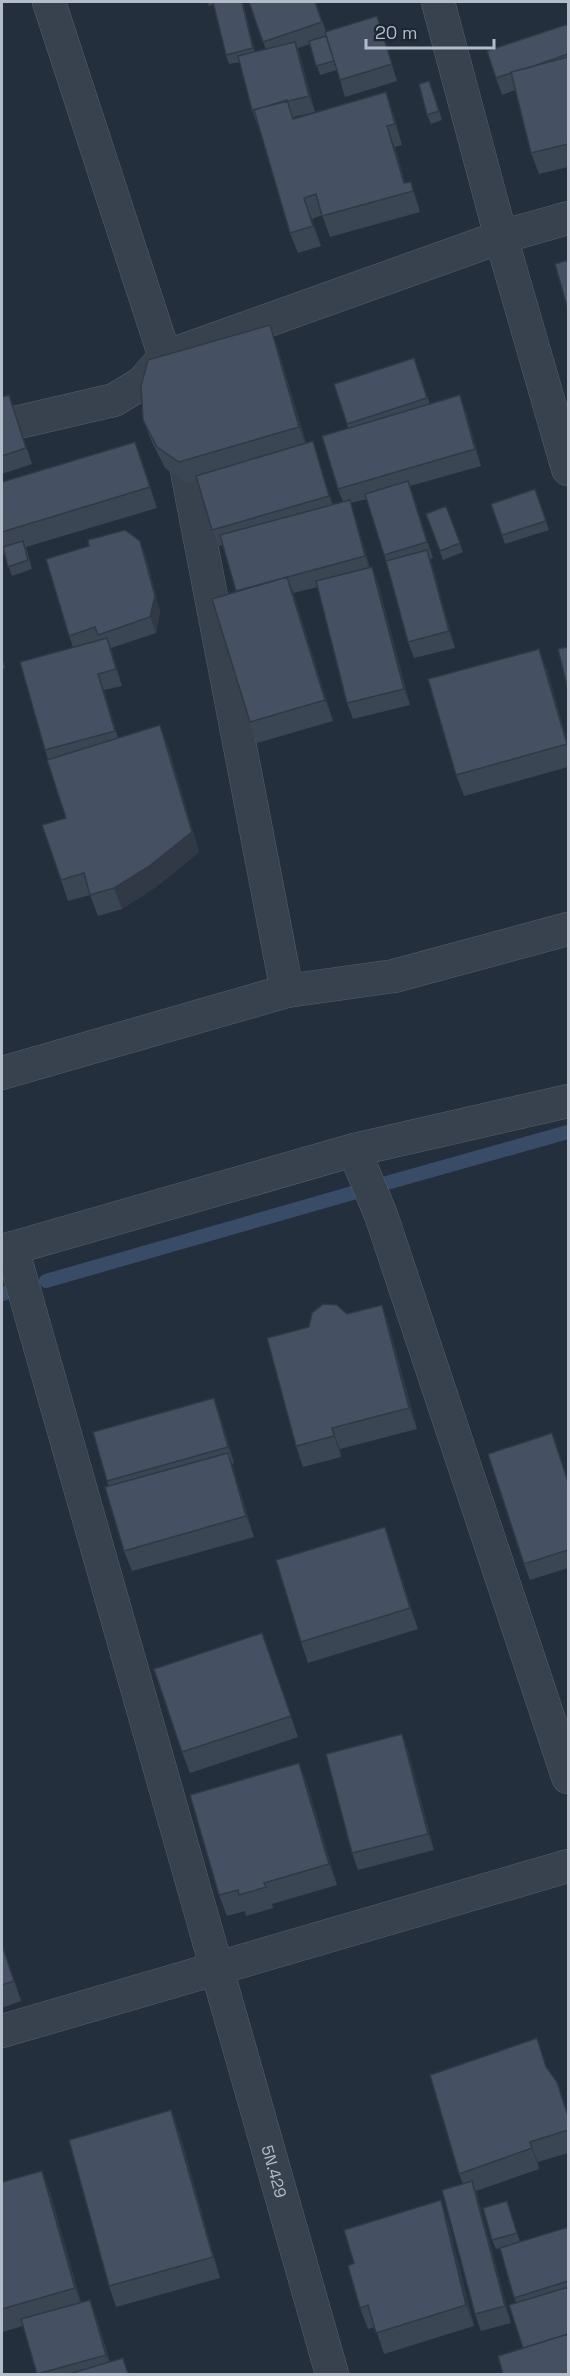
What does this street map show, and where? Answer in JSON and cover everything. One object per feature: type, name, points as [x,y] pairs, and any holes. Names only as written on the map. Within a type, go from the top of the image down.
[{"type":"street","points":[[49,2],[165,357],[287,991]]},
{"type":"street","points":[[438,2],[501,237],[568,470]]},
{"type":"street","points":[[2,426],[114,400],[142,383],[165,357],[501,237],[568,218]]},
{"type":"street","points":[[2,1073],[287,991],[394,976],[568,929]]},
{"type":"street","points":[[7,1249],[354,1150],[568,1101]]},
{"type":"street","points":[[354,1150],[381,1215],[568,1777]]},
{"type":"street","name":"5N.429","points":[[7,1249],[217,1968],[332,2374]]},
{"type":"street","points":[[2,2031],[568,1866]]},
{"type":"building","points":[[213,2],[242,2],[253,48],[226,55]]},
{"type":"building","points":[[249,2],[315,2],[322,22],[263,42]]},
{"type":"building","points":[[377,16],[392,64],[340,80],[325,32]]},
{"type":"building","points":[[568,24],[568,54],[496,78],[487,51]]},
{"type":"building","points":[[326,36],[334,61],[316,66],[309,41]]},
{"type":"building","points":[[295,42],[309,96],[252,110],[238,56]]},
{"type":"building","points":[[568,57],[568,144],[531,153],[511,72]]},
{"type":"building","points":[[429,81],[439,111],[427,115],[419,84]]},
{"type":"building","points":[[386,92],[395,124],[387,126],[404,183],[411,182],[413,191],[322,216],[316,194],[304,198],[313,226],[290,233],[254,110],[287,100],[293,119]]},
{"type":"building","points":[[568,260],[568,310],[555,264]]},
{"type":"building","points":[[270,325],[299,427],[179,462],[157,447],[143,420],[141,386],[148,360]]},
{"type":"building","points":[[414,358],[427,398],[347,424],[334,384]]},
{"type":"building","points":[[9,395],[26,448],[2,456],[2,397]]},
{"type":"building","points":[[460,395],[475,449],[338,489],[322,436]]},
{"type":"building","points":[[313,441],[329,496],[212,530],[196,476]]},
{"type":"building","points":[[135,442],[150,487],[2,532],[2,482]]},
{"type":"building","points":[[408,481],[427,542],[384,555],[365,494]]},
{"type":"building","points":[[535,489],[546,521],[502,535],[491,504]]},
{"type":"building","points":[[350,500],[365,556],[236,591],[220,535]]},
{"type":"building","points":[[446,506],[460,543],[440,551],[426,514]]},
{"type":"building","points":[[125,530],[140,541],[155,596],[150,617],[98,635],[95,627],[69,636],[46,559],[89,546],[88,540]]},
{"type":"building","points":[[23,541],[28,560],[8,567],[3,547]]},
{"type":"building","points":[[427,550],[449,631],[408,642],[386,561]]},
{"type":"building","points":[[372,567],[404,689],[347,703],[316,581]]},
{"type":"building","points":[[287,577],[325,700],[250,722],[212,599]]},
{"type":"building","points":[[107,638],[116,669],[98,674],[115,731],[45,750],[20,662]]},
{"type":"building","points":[[568,647],[568,690],[558,649]]},
{"type":"building","points":[[539,649],[567,744],[456,775],[428,679]]},
{"type":"building","points":[[160,725],[192,832],[148,867],[114,888],[90,895],[84,873],[61,880],[42,825],[66,818],[47,760]]},
{"type":"building","points":[[323,1304],[337,1305],[347,1314],[382,1305],[409,1408],[332,1428],[334,1436],[296,1446],[267,1338],[309,1327],[312,1313]]},
{"type":"building","points":[[214,1398],[228,1447],[107,1481],[93,1432]]},
{"type":"building","points":[[552,1433],[568,1482],[568,1550],[524,1564],[488,1454]]},
{"type":"building","points":[[228,1453],[246,1516],[124,1551],[105,1487]]},
{"type":"building","points":[[385,1527],[410,1608],[301,1642],[276,1560]]},
{"type":"building","points":[[262,1633],[291,1716],[182,1752],[154,1669]]},
{"type":"building","points":[[402,1734],[428,1834],[352,1853],[326,1754]]},
{"type":"building","points":[[299,1763],[329,1864],[264,1883],[266,1887],[239,1895],[238,1890],[219,1895],[190,1795]]},
{"type":"building","points":[[2,1945],[14,1981],[2,1985]]},
{"type":"building","points":[[537,2038],[546,2067],[557,2082],[568,2116],[568,2130],[530,2142],[532,2148],[459,2174],[430,2075]]},
{"type":"building","points":[[171,2110],[213,2257],[109,2286],[69,2140]]},
{"type":"building","points":[[42,2171],[75,2288],[2,2309],[2,2182]]},
{"type":"building","points":[[472,2181],[505,2306],[475,2314],[442,2190]]},
{"type":"building","points":[[441,2200],[466,2305],[376,2333],[368,2305],[360,2308],[348,2266],[354,2263],[344,2230]]},
{"type":"building","points":[[507,2201],[517,2233],[492,2240],[483,2208]]},
{"type":"building","points":[[568,2227],[568,2281],[514,2298],[500,2248]]},
{"type":"building","points":[[568,2287],[568,2334],[523,2348],[509,2305]]},
{"type":"building","points":[[90,2300],[106,2355],[37,2374],[21,2319]]},
{"type":"building","points":[[568,2334],[568,2374],[503,2374],[498,2356]]},
{"type":"building","points":[[123,2358],[128,2374],[72,2373]]},
{"type":"waterway","points":[[383,1184],[568,1132]]},
{"type":"waterway","points":[[46,1281],[370,1188]]},
{"type":"waterway","points":[[2,1294],[25,1287]]}]
